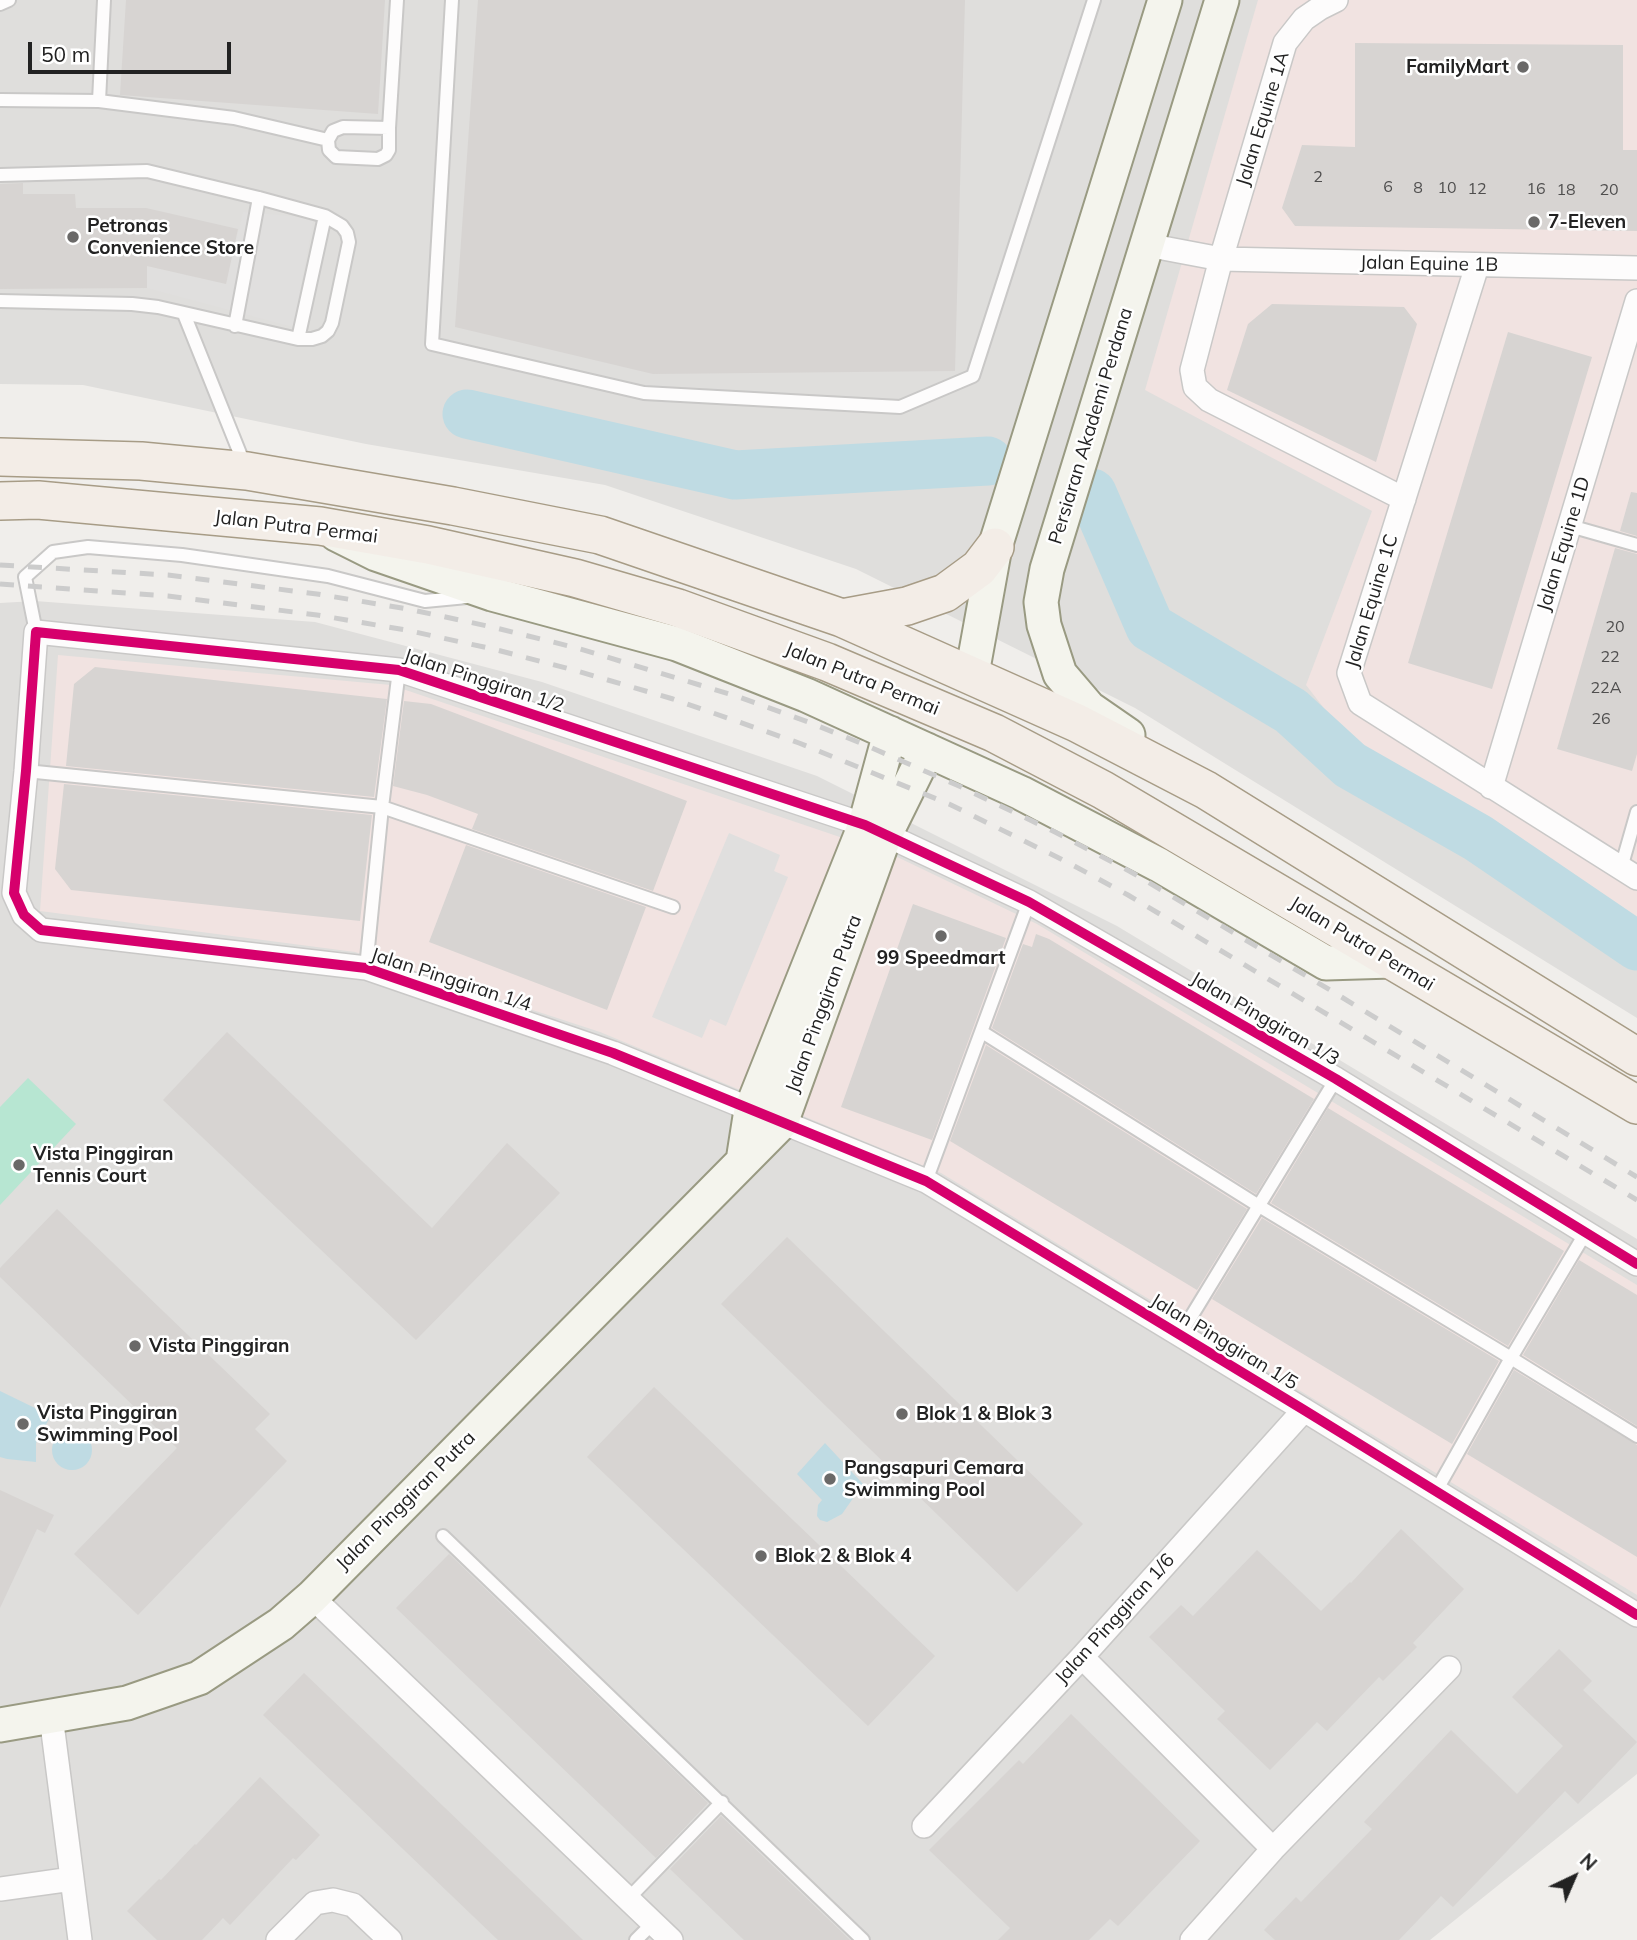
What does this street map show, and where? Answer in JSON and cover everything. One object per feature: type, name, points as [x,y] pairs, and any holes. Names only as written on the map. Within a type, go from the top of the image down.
[{"type":"main road","points":[[0,457],[141,461],[247,471],[453,506],[600,536],[842,618],[1077,723],[1206,790],[1637,1057]]},
{"type":"main road","name":"Jalan Putra Permai","points":[[0,501],[38,500],[320,526],[428,545],[575,578],[678,608],[827,662],[994,733],[1103,790],[1637,1105]]},
{"type":"main road","points":[[842,618],[907,606],[945,593],[979,568],[995,547]]},
{"type":"main road","points":[[972,674],[970,690],[975,706],[994,733]]},
{"type":"street","points":[[972,674],[995,547],[1165,0]]},
{"type":"street","name":"Persiaran Akademi Perdana","points":[[1206,790],[1089,708],[1060,674],[1044,625],[1041,603],[1047,569],[1222,0]]},
{"type":"street","name":"Jalan Equine 1A","points":[[1221,259],[1285,43],[1304,19],[1336,0]]},
{"type":"street","name":"Jalan Equine 1B","points":[[1147,245],[1221,259],[1637,268]]},
{"type":"street","points":[[1221,259],[1192,370],[1195,387],[1209,400],[1404,499]]},
{"type":"street","name":"Jalan Equine 1C","points":[[1477,266],[1349,673],[1360,703],[1629,873]]},
{"type":"street","name":"Jalan Equine 1D","points":[[1492,787],[1637,301]]},
{"type":"street","points":[[320,526],[376,554],[492,594],[677,644],[806,695],[1021,793],[1159,865],[1326,962],[1392,961]]},
{"type":"street","points":[[26,771],[36,632]]},
{"type":"street","name":"Jalan Pinggiran 1/2","points":[[36,632],[399,670],[875,830]]},
{"type":"street","points":[[875,830],[890,733]]},
{"type":"street","points":[[875,830],[927,750]]},
{"type":"street","name":"Jalan Pinggiran 1/4","points":[[26,771],[14,893],[24,915],[41,930],[366,968],[613,1053],[766,1116]]},
{"type":"street","name":"Jalan Pinggiran 1/3","points":[[875,830],[1029,902],[1336,1079],[1637,1264]]},
{"type":"street","name":"Jalan Pinggiran Putra","points":[[0,1725],[127,1703],[199,1678],[281,1623],[312,1597],[743,1161],[766,1116],[875,830]]},
{"type":"street","name":"Jalan Pinggiran 1/5","points":[[766,1116],[926,1181],[1637,1615]]},
{"type":"street","name":"Jalan Pinggiran 1/6","points":[[923,1826],[1082,1657],[1304,1410]]},
{"type":"street","points":[[312,1597],[671,1940]]},
{"type":"street","points":[[1082,1657],[1273,1849]]},
{"type":"street","points":[[1192,1940],[1273,1849],[1449,1668]]},
{"type":"street","points":[[51,1716],[80,1940]]},
{"type":"street","points":[[0,1889],[72,1879]]},
{"type":"street","points":[[278,1940],[314,1903],[333,1899],[353,1905],[390,1940]]},
{"type":"lane","points":[[0,4],[9,0]]},
{"type":"lane","points":[[99,102],[104,0]]},
{"type":"lane","points":[[389,128],[343,127],[333,131],[328,140],[329,150],[336,157],[377,159],[386,155],[389,150],[397,0]]},
{"type":"lane","points":[[452,0],[432,344],[644,393],[900,407],[973,376],[1094,0]]},
{"type":"lane","points":[[0,100],[99,102],[234,118],[328,140]]},
{"type":"lane","points":[[0,175],[146,172],[326,216],[342,226],[349,242],[332,323],[328,331],[312,339],[298,339],[132,303],[0,301]]},
{"type":"lane","points":[[235,326],[259,198]]},
{"type":"lane","points":[[298,339],[326,216]]},
{"type":"lane","points":[[184,314],[247,471]]},
{"type":"lane","points":[[1570,526],[1637,545]]},
{"type":"lane","points":[[36,632],[25,577],[53,552],[88,547],[182,555],[328,576],[425,601],[492,594]]},
{"type":"lane","points":[[366,968],[399,670]]},
{"type":"lane","points":[[26,771],[382,807],[673,907]]},
{"type":"lane","points":[[1629,873],[1637,811]]},
{"type":"lane","points":[[926,1181],[1029,902]]},
{"type":"lane","points":[[982,1032],[1259,1206],[1637,1436]]},
{"type":"lane","points":[[1180,1335],[1336,1079]]},
{"type":"lane","points":[[1436,1491],[1586,1232]]},
{"type":"lane","points":[[443,1536],[863,1940]]},
{"type":"lane","points":[[628,1899],[722,1802]]},
{"type":"lane","points":[[636,1940],[653,1923]]},
{"type":"shaded area","points":[[0,0],[1637,0],[1637,1018],[1135,708],[856,569],[605,485],[366,444],[83,385],[0,384]]},
{"type":"shaded area","points":[[1258,0],[1637,0],[1637,925],[1353,746],[1306,685],[1372,511],[1145,390]]},
{"type":"shaded area","points":[[243,212],[314,218],[293,327],[147,288],[147,266],[226,284]]},
{"type":"shaded area","points":[[35,601],[315,622],[542,682],[817,776],[1117,926],[1637,1239],[1637,1774],[1430,1940],[0,1940],[0,603]]},
{"type":"shaded area","points":[[58,655],[391,685],[893,855],[1037,924],[1637,1285],[1637,1595],[941,1173],[600,1032],[355,952],[40,911]]},
{"type":"shaded area","points":[[729,833],[780,855],[774,871],[788,877],[726,1026],[710,1019],[702,1038],[652,1017]]},
{"type":"green space","name":"Vista Pinggiran Tennis Court","points":[[28,1078],[76,1124],[0,1205],[0,1107]]},
{"type":"water","name":"Vista Pinggiran Swimming Pool","points":[[0,1391],[35,1408],[49,1419],[36,1443],[36,1462],[0,1457]]},
{"type":"water","name":"Vista Pinggiran Swimming Pool","points":[[72,1430],[86,1436],[92,1450],[86,1464],[72,1470],[58,1464],[52,1450],[58,1436]]},
{"type":"water","name":"Pangsapuri Cemara Swimming Pool","points":[[825,1443],[863,1484],[842,1514],[827,1522],[817,1516],[818,1505],[822,1500],[797,1474]]},
{"type":"building","points":[[126,0],[385,0],[378,114],[120,95]]},
{"type":"building","points":[[478,0],[965,0],[955,371],[653,374],[455,327]]},
{"type":"building","points":[[1355,43],[1623,45],[1623,150],[1637,150],[1637,231],[1295,226],[1282,208],[1302,145],[1355,147]]},
{"type":"building","name":"Petronas Convenience Store","points":[[23,183],[23,194],[75,194],[76,208],[146,208],[238,229],[226,284],[147,266],[147,288],[0,289],[0,184]]},
{"type":"building","points":[[1272,304],[1404,307],[1417,324],[1376,462],[1227,390],[1248,324]]},
{"type":"building","points":[[1508,332],[1592,357],[1492,689],[1408,663]]},
{"type":"building","points":[[1631,492],[1637,493],[1637,536],[1620,531]]},
{"type":"building","points":[[1615,548],[1637,554],[1637,754],[1632,771],[1557,749]]},
{"type":"building","points":[[95,667],[387,699],[374,797],[66,766],[74,684]]},
{"type":"building","points":[[404,701],[431,704],[687,801],[653,891],[472,829],[478,814],[393,786]]},
{"type":"building","points":[[64,784],[372,815],[360,921],[71,890],[55,869]]},
{"type":"building","points":[[466,845],[646,907],[607,1010],[429,942]]},
{"type":"building","points":[[913,904],[1006,938],[932,1140],[841,1107]]},
{"type":"building","points":[[1036,934],[1049,939],[1314,1099],[1256,1194],[992,1028],[1023,944],[1032,947]]},
{"type":"building","points":[[227,1032],[432,1228],[507,1143],[560,1193],[416,1340],[163,1100]]},
{"type":"building","points":[[986,1045],[1247,1209],[1197,1290],[950,1141]]},
{"type":"building","points":[[1328,1108],[1564,1251],[1508,1346],[1271,1203]]},
{"type":"building","name":"Vista Pinggiran","points":[[57,1209],[270,1414],[255,1429],[287,1461],[138,1615],[74,1554],[177,1448],[0,1277],[0,1268]]},
{"type":"building","points":[[1262,1218],[1499,1361],[1452,1444],[1212,1299]]},
{"type":"building","name":"Blok 1 & Blok 3","points":[[787,1237],[1083,1524],[1017,1592],[721,1304]]},
{"type":"building","points":[[1579,1260],[1637,1295],[1637,1426],[1523,1355]]},
{"type":"building","points":[[1514,1370],[1637,1445],[1637,1557],[1467,1454]]},
{"type":"building","name":"Blok 2 & Blok 4","points":[[654,1387],[935,1656],[868,1726],[587,1457]]},
{"type":"building","points":[[0,1490],[54,1515],[45,1533],[37,1529],[0,1608]]},
{"type":"building","points":[[1401,1529],[1464,1589],[1413,1643],[1417,1647],[1383,1681],[1379,1677],[1327,1731],[1317,1722],[1270,1770],[1217,1719],[1225,1711],[1149,1637],[1181,1605],[1193,1616],[1257,1550],[1321,1611]]},
{"type":"building","points":[[449,1554],[708,1803],[656,1858],[396,1608]]},
{"type":"building","points":[[1559,1649],[1592,1681],[1583,1690],[1637,1742],[1578,1804],[1565,1791],[1453,1907],[1441,1896],[1399,1940],[1275,1940],[1264,1930],[1296,1897],[1301,1902],[1372,1829],[1364,1822],[1451,1730],[1517,1794],[1563,1746],[1512,1697]]},
{"type":"building","points":[[304,1673],[583,1940],[498,1940],[263,1715]]},
{"type":"building","points":[[1071,1714],[1200,1841],[1118,1926],[1110,1919],[1089,1940],[998,1940],[1010,1928],[929,1850],[1019,1760],[1023,1764]]},
{"type":"building","points":[[260,1777],[320,1835],[296,1860],[293,1858],[230,1925],[223,1918],[202,1940],[157,1940],[127,1911],[196,1845]]},
{"type":"building","points":[[721,1816],[850,1940],[744,1940],[670,1869]]},
{"type":"waterway","points":[[467,414],[735,475],[988,461]]},
{"type":"waterway","points":[[1092,493],[1150,627],[1291,711],[1350,765],[1478,838],[1637,946]]},
{"type":"railway","points":[[0,565],[168,575],[408,609],[577,648],[736,696],[808,722],[959,786],[1131,872],[1637,1177]]},
{"type":"railway","points":[[0,584],[168,596],[317,615],[406,630],[570,669],[673,699],[799,743],[949,804],[1128,895],[1637,1200]]},
{"type":"cycle path","points":[[1637,1264],[1336,1079],[1029,902],[865,825],[399,670],[36,632],[14,893],[24,915],[41,930],[366,968],[613,1053],[926,1181],[1637,1615]]},
{"type":"place","name":"FamilyMart","points":[[1523,67]]},
{"type":"place","name":"7-Eleven","points":[[1534,222]]},
{"type":"place","name":"Petronas Convenience Store","points":[[73,237]]},
{"type":"place","name":"99 Speedmart","points":[[941,936]]},
{"type":"place","name":"Vista Pinggiran Tennis Court","points":[[19,1165]]},
{"type":"place","name":"Vista Pinggiran","points":[[135,1346]]},
{"type":"place","name":"Blok 1 & Blok 3","points":[[902,1414]]},
{"type":"place","name":"Vista Pinggiran Swimming Pool","points":[[23,1424]]},
{"type":"place","name":"Pangsapuri Cemara Swimming Pool","points":[[830,1479]]},
{"type":"place","name":"Blok 2 & Blok 4","points":[[761,1556]]}]
